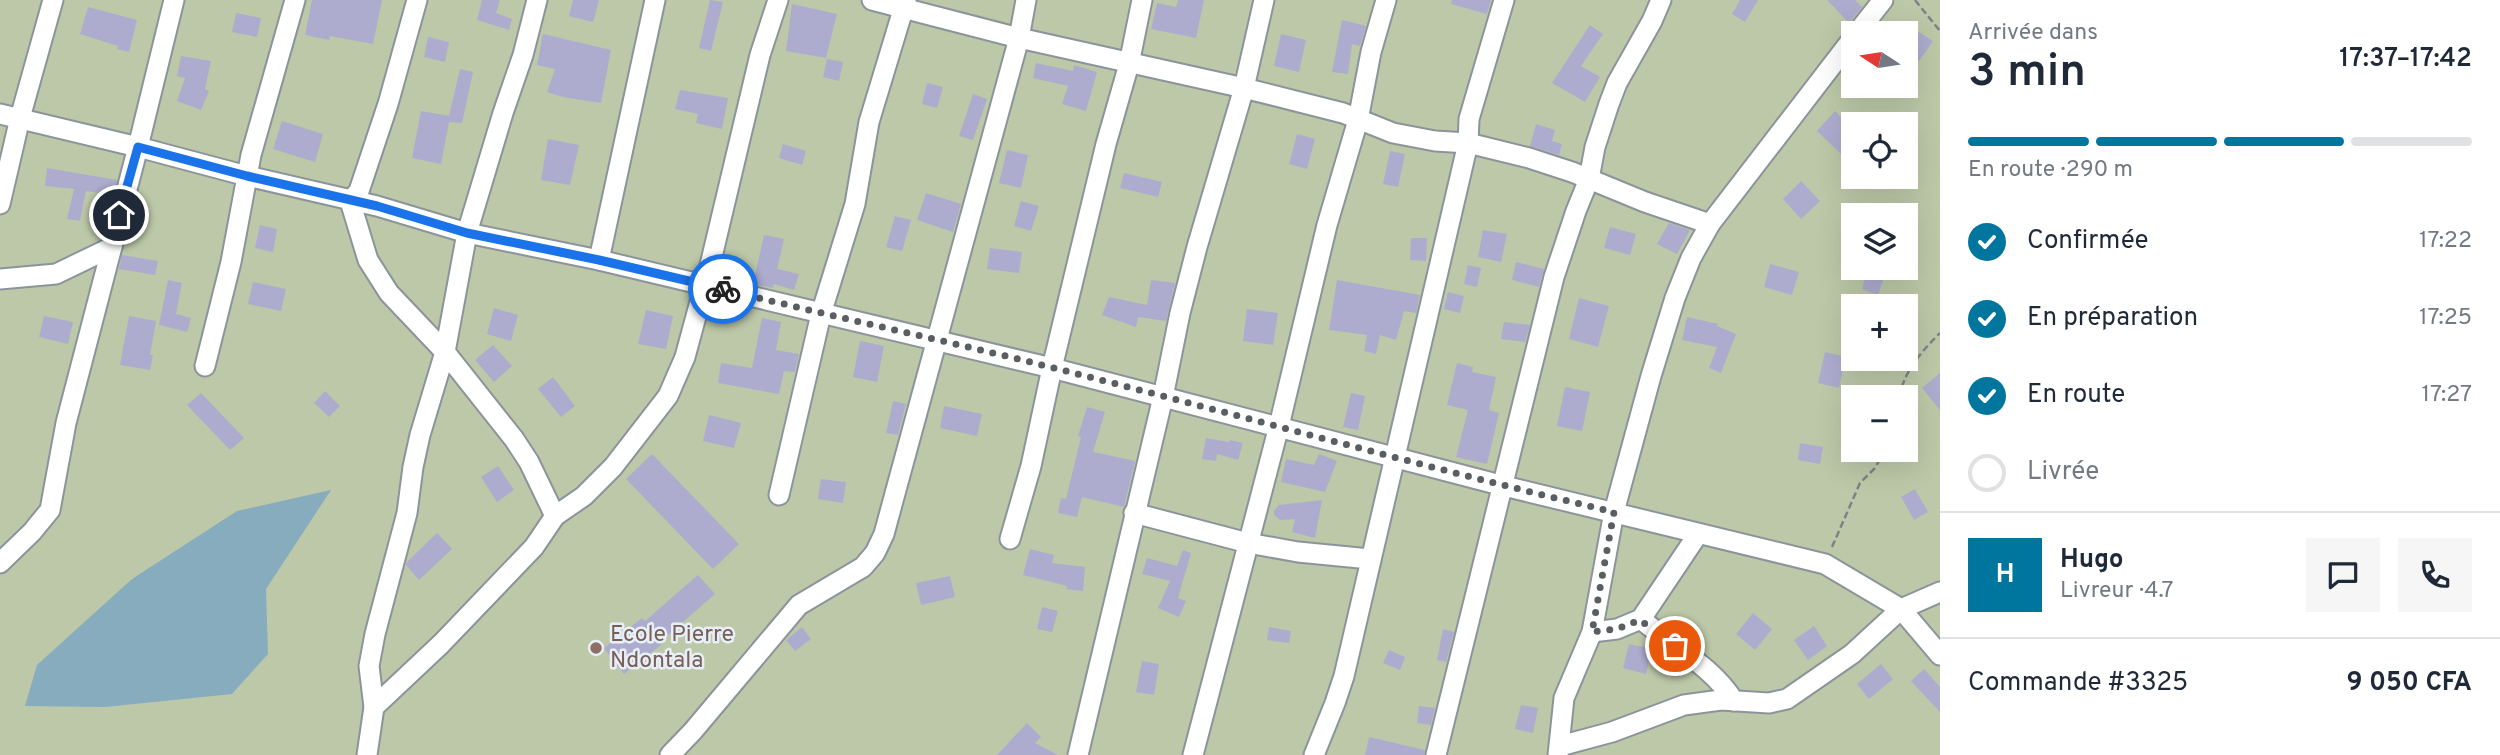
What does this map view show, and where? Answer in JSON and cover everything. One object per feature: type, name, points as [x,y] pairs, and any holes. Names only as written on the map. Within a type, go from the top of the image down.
[{"type":"street","points":[[0,204],[20,118],[53,0]]},
{"type":"street","points":[[0,563],[50,510],[66,423],[174,0]]},
{"type":"street","points":[[205,366],[231,262],[262,112],[295,0]]},
{"type":"street","points":[[350,201],[359,191],[388,104],[416,0]]},
{"type":"street","points":[[367,755],[374,707],[369,666],[375,634],[407,513],[420,435],[445,352],[467,233],[495,137],[523,55],[537,0]]},
{"type":"street","points":[[599,260],[655,0]]},
{"type":"street","points":[[374,707],[442,644],[534,547],[555,516],[584,496],[613,467],[668,396],[685,356],[705,284],[760,55],[778,0]]},
{"type":"street","points":[[872,0],[905,4],[1020,38],[1244,88],[1342,113],[1393,133],[1435,141],[1468,143],[1529,158],[1710,224]]},
{"type":"street","points":[[670,755],[799,605],[863,567],[876,552],[899,488],[935,341],[1020,38],[1027,0]]},
{"type":"street","points":[[1010,539],[1031,466],[1052,368],[1106,144],[1129,64],[1142,0]]},
{"type":"street","points":[[1078,755],[1197,247],[1244,88],[1264,0]]},
{"type":"street","points":[[1193,755],[1279,426],[1327,225],[1358,120],[1371,52],[1386,0]]},
{"type":"street","points":[[1314,755],[1344,676],[1468,143],[1469,119],[1504,0]]},
{"type":"street","points":[[1436,755],[1504,486],[1544,312],[1576,211],[1590,179],[1595,147],[1617,83],[1653,21],[1661,0]]},
{"type":"street","points":[[1866,21],[1883,0]]},
{"type":"street","points":[[779,495],[821,314],[855,204],[869,122],[905,4]]},
{"type":"street","points":[[1841,54],[1710,224],[1691,258],[1675,298],[1614,512],[1592,632],[1564,698],[1559,750],[1684,705],[1711,701],[1769,703],[1787,699],[1852,654],[1901,609],[1940,592]]},
{"type":"street","points":[[0,114],[391,209],[467,233],[705,284],[1052,368],[1504,486],[1825,565],[1901,609],[1940,654]]},
{"type":"street","points":[[350,201],[368,260],[389,293],[445,352],[513,439],[529,462],[555,516]]},
{"type":"street","points":[[0,279],[56,274],[112,247]]},
{"type":"street","points":[[1134,513],[1248,543],[1298,552],[1370,559]]},
{"type":"street","points":[[1592,632],[1617,629],[1640,620],[1698,534]]},
{"type":"street","points":[[1640,620],[1705,667],[1723,683],[1734,701]]},
{"type":"path","points":[[1915,0],[1940,31]]},
{"type":"path","points":[[1903,385],[1907,372],[1921,352],[1940,333]]},
{"type":"path","points":[[1825,565],[1857,490],[1878,462]]},
{"type":"green space","points":[[0,0],[1940,0],[1940,755],[0,755]]},
{"type":"water","points":[[331,490],[266,589],[268,654],[232,694],[105,707],[25,706],[37,665],[132,579],[237,511]]},
{"type":"building","points":[[312,0],[382,0],[373,44],[330,36],[329,40],[305,35]]},
{"type":"building","points":[[482,0],[500,0],[496,13],[512,19],[509,30],[477,20]]},
{"type":"building","points":[[573,0],[599,0],[593,22],[569,16]]},
{"type":"building","points":[[710,0],[723,2],[711,51],[699,48]]},
{"type":"building","points":[[1178,0],[1204,0],[1196,38],[1151,29],[1157,3],[1176,7]]},
{"type":"building","points":[[1452,0],[1491,0],[1487,14],[1451,4]]},
{"type":"building","points":[[1740,0],[1758,0],[1745,22],[1732,14]]},
{"type":"building","points":[[1827,0],[1855,0],[1862,7],[1851,21],[1847,21]]},
{"type":"building","points":[[792,4],[837,14],[826,58],[786,51]]},
{"type":"building","points":[[88,7],[137,20],[129,52],[80,34]]},
{"type":"building","points":[[236,13],[261,18],[257,37],[232,32]]},
{"type":"building","points":[[1342,20],[1366,26],[1360,46],[1352,44],[1348,74],[1332,72]]},
{"type":"building","points":[[1590,25],[1603,34],[1581,66],[1600,77],[1585,102],[1552,83]]},
{"type":"building","points":[[1918,32],[1933,41],[1918,60]]},
{"type":"building","points":[[543,34],[611,50],[601,103],[547,92],[555,69],[537,65]]},
{"type":"building","points":[[1281,34],[1306,40],[1299,72],[1274,66]]},
{"type":"building","points":[[428,37],[449,42],[445,62],[424,57]]},
{"type":"building","points":[[181,56],[211,61],[205,89],[209,91],[201,110],[177,101],[185,78],[177,76]]},
{"type":"building","points":[[827,59],[843,62],[839,81],[823,77]]},
{"type":"building","points":[[1036,63],[1073,71],[1074,65],[1097,72],[1086,111],[1062,104],[1068,86],[1033,78]]},
{"type":"building","points":[[460,69],[473,72],[462,123],[449,122],[441,164],[412,158],[421,111],[449,116]]},
{"type":"building","points":[[927,83],[943,87],[937,108],[922,104]]},
{"type":"building","points":[[680,90],[728,98],[722,129],[696,123],[698,114],[675,109]]},
{"type":"building","points":[[973,94],[987,99],[973,140],[959,136]]},
{"type":"building","points":[[1835,111],[1841,117],[1841,154],[1817,131]]},
{"type":"building","points":[[282,121],[323,134],[315,162],[273,149]]},
{"type":"building","points":[[1536,124],[1555,130],[1552,141],[1562,144],[1559,155],[1530,146]]},
{"type":"building","points":[[1297,134],[1315,139],[1307,169],[1289,164]]},
{"type":"building","points":[[548,139],[579,145],[570,185],[541,180]]},
{"type":"building","points":[[783,144],[806,151],[802,165],[779,158]]},
{"type":"building","points":[[1007,150],[1028,155],[1021,188],[999,183]]},
{"type":"building","points":[[1390,151],[1405,154],[1398,187],[1383,184]]},
{"type":"building","points":[[47,168],[117,180],[113,195],[86,191],[80,221],[67,219],[74,189],[45,186]]},
{"type":"building","points":[[1124,173],[1162,182],[1158,197],[1120,188]]},
{"type":"building","points":[[1801,181],[1820,201],[1801,219],[1783,199]]},
{"type":"building","points":[[926,193],[961,204],[953,232],[917,220]]},
{"type":"building","points":[[1021,201],[1039,206],[1031,231],[1014,226]]},
{"type":"building","points":[[895,216],[911,220],[902,251],[886,247]]},
{"type":"building","points":[[1669,223],[1690,230],[1677,254],[1657,244]]},
{"type":"building","points":[[260,225],[277,229],[273,252],[255,248]]},
{"type":"building","points":[[1610,227],[1636,234],[1630,255],[1604,248]]},
{"type":"building","points":[[1483,230],[1507,234],[1501,262],[1478,257]]},
{"type":"building","points":[[764,235],[784,239],[777,269],[799,274],[794,290],[774,284],[773,288],[753,284]]},
{"type":"building","points":[[1411,238],[1427,238],[1426,261],[1410,260]]},
{"type":"building","points":[[990,248],[1022,252],[1019,273],[987,269]]},
{"type":"building","points":[[122,255],[158,261],[155,275],[119,269]]},
{"type":"building","points":[[1516,262],[1544,269],[1539,287],[1512,280]]},
{"type":"building","points":[[1770,264],[1799,272],[1792,295],[1764,287]]},
{"type":"building","points":[[1468,265],[1481,268],[1477,287],[1464,284]]},
{"type":"building","points":[[168,280],[182,283],[176,314],[191,318],[187,332],[159,325]]},
{"type":"building","points":[[1151,280],[1175,283],[1166,321],[1138,317],[1136,327],[1102,315],[1109,297],[1147,305]]},
{"type":"building","points":[[1337,280],[1420,295],[1416,313],[1404,311],[1396,340],[1380,335],[1376,354],[1364,351],[1367,335],[1329,330]]},
{"type":"building","points":[[1865,280],[1883,280],[1878,294],[1862,289]]},
{"type":"building","points":[[253,282],[286,289],[281,311],[248,304]]},
{"type":"building","points":[[1448,292],[1464,296],[1460,313],[1444,309]]},
{"type":"building","points":[[1579,298],[1609,306],[1598,347],[1569,339]]},
{"type":"building","points":[[494,308],[518,315],[511,341],[487,334]]},
{"type":"building","points":[[1247,309],[1278,313],[1273,345],[1243,341]]},
{"type":"building","points":[[646,310],[673,316],[666,349],[638,344]]},
{"type":"building","points":[[44,316],[73,322],[68,344],[39,337]]},
{"type":"building","points":[[129,316],[156,321],[150,370],[120,365]]},
{"type":"building","points":[[1687,317],[1718,324],[1717,326],[1736,334],[1721,373],[1709,368],[1717,347],[1682,340]]},
{"type":"building","points":[[762,318],[781,322],[776,350],[799,354],[795,372],[784,371],[779,394],[718,383],[721,363],[752,368]]},
{"type":"building","points":[[1504,322],[1530,325],[1525,342],[1501,339]]},
{"type":"building","points":[[860,341],[884,346],[877,382],[853,377]]},
{"type":"building","points":[[493,345],[512,366],[494,382],[475,360]]},
{"type":"building","points":[[1825,352],[1841,356],[1843,371],[1839,388],[1818,383]]},
{"type":"building","points":[[1457,363],[1473,367],[1472,372],[1496,377],[1489,410],[1499,413],[1487,464],[1456,457],[1468,410],[1447,405]]},
{"type":"building","points":[[1940,373],[1940,410],[1922,388]]},
{"type":"building","points":[[553,377],[575,406],[561,417],[538,389]]},
{"type":"building","points":[[1565,387],[1590,392],[1582,431],[1557,426]]},
{"type":"building","points":[[325,391],[340,406],[329,417],[314,403]]},
{"type":"building","points":[[201,393],[244,438],[230,450],[187,405]]},
{"type":"building","points":[[1351,393],[1365,396],[1358,430],[1343,427]]},
{"type":"building","points":[[893,401],[906,404],[898,435],[886,433]]},
{"type":"building","points":[[944,406],[982,414],[977,436],[940,428]]},
{"type":"building","points":[[1087,407],[1105,412],[1093,452],[1135,461],[1124,507],[1082,497],[1077,517],[1058,513],[1061,498],[1066,499],[1081,437],[1078,436]]},
{"type":"building","points":[[709,415],[741,423],[734,448],[703,441]]},
{"type":"building","points":[[1206,438],[1243,443],[1238,460],[1217,454],[1216,461],[1202,459]]},
{"type":"building","points":[[1800,443],[1823,447],[1820,464],[1798,460]]},
{"type":"building","points":[[652,454],[739,544],[713,569],[626,479]]},
{"type":"building","points":[[1319,454],[1337,461],[1325,492],[1281,482],[1286,459],[1314,465]]},
{"type":"building","points":[[498,466],[514,490],[497,502],[481,477]]},
{"type":"building","points":[[821,479],[846,482],[843,503],[818,499]]},
{"type":"building","points":[[1915,489],[1928,512],[1914,520],[1901,497]]},
{"type":"building","points":[[1322,500],[1315,538],[1292,532],[1295,519],[1280,520],[1274,515],[1279,505]]},
{"type":"building","points":[[437,533],[452,549],[419,580],[406,565],[407,562]]},
{"type":"building","points":[[1030,549],[1054,555],[1052,563],[1085,567],[1083,591],[1066,589],[1067,586],[1023,575]]},
{"type":"building","points":[[1183,550],[1191,553],[1178,598],[1186,601],[1179,617],[1158,608],[1170,581],[1142,574],[1147,558],[1177,566]]},
{"type":"building","points":[[698,575],[715,594],[661,641],[662,644],[624,674],[604,648],[642,618],[645,621]]},
{"type":"building","points":[[950,576],[955,597],[921,605],[916,583]]},
{"type":"building","points":[[1042,607],[1058,611],[1052,632],[1037,629]]},
{"type":"building","points":[[1753,613],[1772,629],[1755,650],[1736,634]]},
{"type":"building","points":[[1814,626],[1827,646],[1808,660],[1794,640]]},
{"type":"building","points":[[802,627],[811,639],[795,651],[786,640]]},
{"type":"building","points":[[1269,627],[1291,631],[1289,643],[1267,640]]},
{"type":"building","points":[[1443,629],[1454,632],[1446,662],[1437,660]]},
{"type":"building","points":[[1629,644],[1652,649],[1646,674],[1623,668]]},
{"type":"building","points":[[1389,650],[1405,657],[1400,670],[1383,663]]},
{"type":"building","points":[[1142,661],[1159,664],[1154,695],[1136,692]]},
{"type":"building","points":[[1881,664],[1893,679],[1869,699],[1857,684]]},
{"type":"building","points":[[1924,669],[1940,687],[1940,712],[1911,681]]},
{"type":"building","points":[[1521,705],[1538,708],[1533,733],[1515,729]]},
{"type":"building","points":[[1419,706],[1435,708],[1431,725],[1417,723]]},
{"type":"building","points":[[1027,723],[1041,737],[1035,743],[1058,755],[997,755]]},
{"type":"building","points":[[1369,737],[1425,750],[1424,755],[1365,755]]},
{"type":"way so far","points":[[723,289],[1052,368],[1504,486],[1614,512],[1592,632],[1617,629],[1640,620],[1675,646]]},
{"type":"place","name":"Ecole Pierre Ndontala","points":[[596,648]]},
{"type":"route","points":[[119,215],[138,147],[377,206],[467,233],[723,289]]}]
